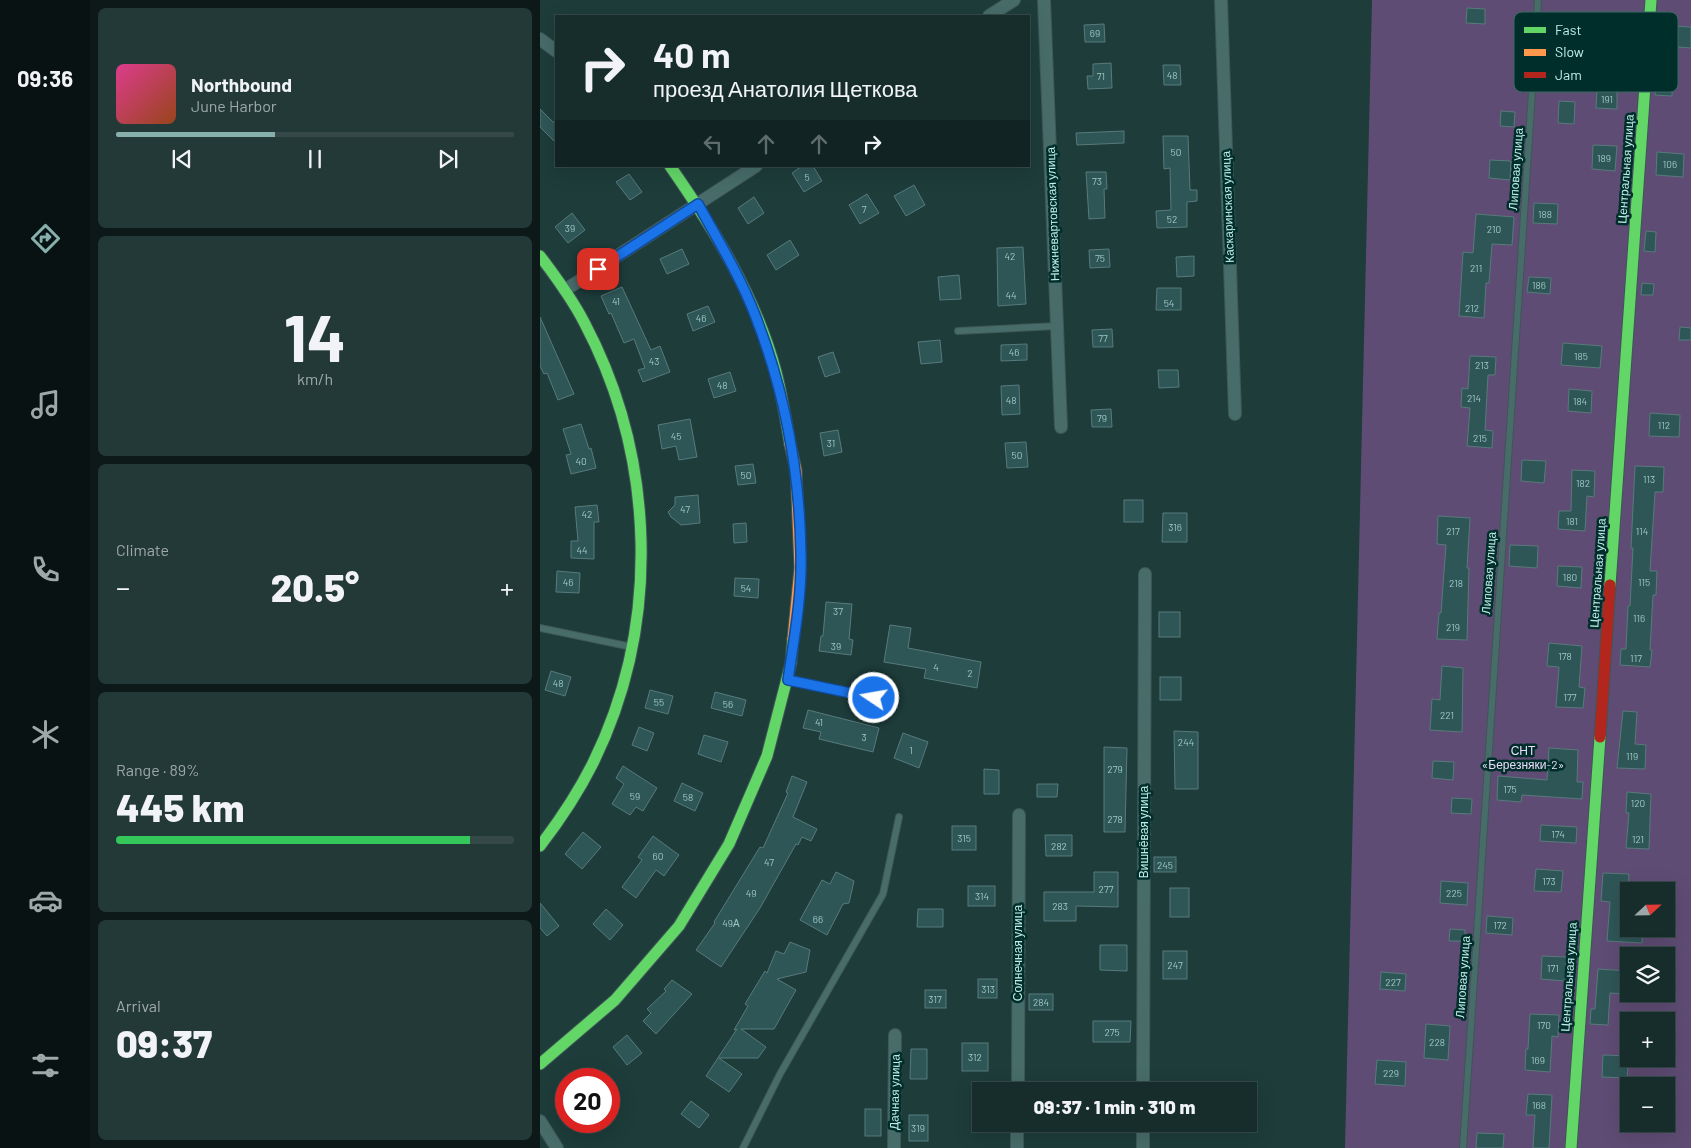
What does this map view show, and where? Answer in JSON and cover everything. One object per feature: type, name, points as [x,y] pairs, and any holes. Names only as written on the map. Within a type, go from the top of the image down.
[{"type":"street","points":[[991,15],[1014,0]]},
{"type":"street","name":"Нижневартовская улица","points":[[1044,0],[1061,427]]},
{"type":"street","name":"Каскаринская улица","points":[[1221,0],[1235,414]]},
{"type":"street","points":[[540,39],[555,50]]},
{"type":"street","name":"Центральная улица","points":[[1571,1148],[1645,92]]},
{"type":"street","points":[[540,1064],[566,1045],[612,1004],[654,958],[692,908],[724,855],[751,799],[772,741],[788,680],[798,619],[801,557],[799,495],[790,433],[775,372],[755,314],[729,257],[698,204],[671,167]]},
{"type":"street","points":[[565,290],[754,167]]},
{"type":"street","points":[[540,256],[565,290],[588,330],[608,373],[624,417],[634,462],[641,509],[643,555],[640,602],[633,648],[621,693],[605,737],[585,779],[561,819],[540,846]]},
{"type":"street","name":"Вишнёвая улица","points":[[1143,1082],[1145,574]]},
{"type":"street","name":"Солнечная улица","points":[[1018,1082],[1019,815]]},
{"type":"street","name":"Дачная улица","points":[[894,1148],[895,1035]]},
{"type":"street","points":[[540,1121],[557,1148]]},
{"type":"street","points":[[1017,1132],[1017,1148]]},
{"type":"street","points":[[1143,1132],[1143,1148]]},
{"type":"lane","name":"Липовая улица","points":[[1463,1148],[1532,92]]},
{"type":"lane","points":[[958,331],[1057,326]]},
{"type":"lane","points":[[540,628],[633,648]]},
{"type":"lane","points":[[788,680],[874,698]]},
{"type":"lane","points":[[743,1148],[780,1074],[883,894],[899,817]]},
{"type":"green space","name":"СНТ «Березняки-2»","points":[[1372,0],[1691,0],[1691,1148],[1345,1148]]},
{"type":"building","points":[[1467,8],[1485,9],[1485,24],[1466,23]]},
{"type":"building","points":[[1104,24],[1105,42],[1085,42],[1084,25]]},
{"type":"building","points":[[1678,26],[1691,27],[1691,48],[1678,47]]},
{"type":"building","points":[[1111,63],[1112,88],[1088,89],[1087,76],[1093,76],[1093,64]]},
{"type":"building","points":[[1163,65],[1180,65],[1181,85],[1164,85]]},
{"type":"building","points":[[1597,92],[1617,92],[1617,109],[1596,108]]},
{"type":"building","points":[[1655,92],[1672,92],[1672,96],[1655,95]]},
{"type":"building","points":[[1559,101],[1575,102],[1574,124],[1558,123]]},
{"type":"building","points":[[540,109],[555,124],[555,142],[540,127]]},
{"type":"building","points":[[1501,111],[1515,112],[1514,127],[1500,126]]},
{"type":"building","points":[[1124,131],[1124,143],[1077,145],[1076,133]]},
{"type":"building","points":[[1163,136],[1188,136],[1190,190],[1197,190],[1197,201],[1187,202],[1187,227],[1157,228],[1156,211],[1171,210],[1170,168],[1164,169]]},
{"type":"building","points":[[1593,145],[1617,146],[1615,171],[1592,169]]},
{"type":"building","points":[[1657,152],[1684,154],[1683,177],[1656,175]]},
{"type":"building","points":[[1490,160],[1511,161],[1510,180],[1489,178]]},
{"type":"building","points":[[801,167],[814,167],[822,181],[804,192],[792,173]]},
{"type":"building","points":[[1086,172],[1106,172],[1107,189],[1104,189],[1105,218],[1089,219]]},
{"type":"building","points":[[629,174],[642,192],[630,200],[616,182]]},
{"type":"building","points":[[914,185],[925,205],[906,216],[894,196]]},
{"type":"building","points":[[867,194],[879,213],[860,224],[849,205]]},
{"type":"building","points":[[754,197],[764,213],[748,224],[738,208]]},
{"type":"building","points":[[1534,203],[1558,204],[1557,224],[1533,223]]},
{"type":"building","points":[[572,213],[585,230],[568,243],[555,227]]},
{"type":"building","points":[[1476,214],[1514,217],[1512,245],[1492,244],[1489,283],[1486,283],[1484,318],[1459,316],[1463,252],[1473,253]]},
{"type":"building","points":[[1646,231],[1656,232],[1655,252],[1644,251]]},
{"type":"building","points":[[790,240],[799,255],[776,270],[767,255]]},
{"type":"building","points":[[1023,247],[1026,304],[998,306],[997,248]]},
{"type":"building","points":[[682,249],[689,264],[667,274],[660,259]]},
{"type":"building","points":[[1109,249],[1110,267],[1090,268],[1089,250]]},
{"type":"building","points":[[1194,256],[1194,276],[1177,277],[1176,257]]},
{"type":"building","points":[[959,275],[961,299],[940,300],[938,277]]},
{"type":"building","points":[[1529,277],[1551,278],[1550,294],[1527,292]]},
{"type":"building","points":[[1642,283],[1654,284],[1653,295],[1641,295]]},
{"type":"building","points":[[622,287],[651,350],[660,346],[670,372],[643,382],[638,370],[645,368],[634,339],[624,343],[611,313],[609,314],[601,296]]},
{"type":"building","points":[[1157,288],[1181,288],[1181,310],[1156,310]]},
{"type":"building","points":[[708,306],[715,322],[693,331],[687,314]]},
{"type":"building","points":[[540,317],[574,394],[558,400],[547,373],[544,374],[540,366]]},
{"type":"building","points":[[1680,327],[1691,328],[1691,340],[1679,340]]},
{"type":"building","points":[[1112,329],[1113,347],[1093,347],[1092,330]]},
{"type":"building","points":[[940,340],[942,362],[921,364],[918,342]]},
{"type":"building","points":[[1563,343],[1602,346],[1600,368],[1561,365]]},
{"type":"building","points":[[1027,344],[1027,360],[1001,361],[1001,345]]},
{"type":"building","points":[[833,352],[840,372],[825,377],[818,357]]},
{"type":"building","points":[[1470,356],[1496,357],[1495,375],[1488,375],[1485,430],[1493,431],[1492,448],[1467,446],[1470,408],[1461,407],[1462,388],[1468,389]]},
{"type":"building","points":[[1158,370],[1178,370],[1179,387],[1159,388]]},
{"type":"building","points":[[730,372],[736,391],[714,398],[708,379]]},
{"type":"building","points":[[1019,385],[1020,414],[1002,415],[1001,386]]},
{"type":"building","points":[[1569,389],[1592,391],[1591,413],[1568,411]]},
{"type":"building","points":[[1111,409],[1112,427],[1092,427],[1091,410]]},
{"type":"building","points":[[1650,413],[1680,415],[1679,437],[1649,436]]},
{"type":"building","points":[[690,419],[697,457],[679,460],[676,446],[662,449],[658,425]]},
{"type":"building","points":[[581,424],[589,449],[591,448],[596,468],[571,474],[566,455],[571,454],[563,429]]},
{"type":"building","points":[[838,430],[842,452],[824,456],[820,433]]},
{"type":"building","points":[[1026,442],[1028,467],[1007,468],[1005,443]]},
{"type":"building","points":[[1522,460],[1546,461],[1544,483],[1521,481]]},
{"type":"building","points":[[753,464],[756,483],[738,485],[735,466]]},
{"type":"building","points":[[1635,466],[1664,467],[1663,492],[1655,492],[1650,571],[1657,571],[1656,595],[1653,595],[1650,667],[1620,665],[1621,649],[1626,649],[1628,606],[1630,606]]},
{"type":"building","points":[[1572,470],[1595,471],[1594,497],[1587,496],[1585,531],[1558,529],[1559,511],[1571,511]]},
{"type":"building","points":[[698,495],[700,523],[681,525],[671,517],[668,512],[675,505],[675,497]]},
{"type":"building","points":[[1124,500],[1143,500],[1143,522],[1124,522]]},
{"type":"building","points":[[597,505],[599,522],[594,522],[594,559],[571,558],[571,541],[578,541],[575,507]]},
{"type":"building","points":[[1163,513],[1187,513],[1187,542],[1162,542]]},
{"type":"building","points":[[1438,516],[1470,518],[1467,568],[1469,568],[1467,640],[1437,639],[1439,613],[1441,613],[1446,545],[1437,544]]},
{"type":"building","points":[[746,523],[747,542],[734,543],[733,524]]},
{"type":"building","points":[[1510,545],[1538,546],[1537,568],[1509,566]]},
{"type":"building","points":[[1558,566],[1582,567],[1581,588],[1557,586]]},
{"type":"building","points":[[557,571],[580,573],[579,593],[556,592]]},
{"type":"building","points":[[735,578],[759,579],[758,598],[734,596]]},
{"type":"building","points":[[826,602],[852,604],[849,639],[853,640],[851,655],[819,651],[821,636],[823,636]]},
{"type":"building","points":[[1159,612],[1180,612],[1180,637],[1159,637]]},
{"type":"building","points":[[890,625],[911,628],[908,648],[981,662],[977,688],[924,678],[926,669],[884,662]]},
{"type":"building","points":[[1549,643],[1582,646],[1579,687],[1585,688],[1583,708],[1556,707],[1559,667],[1547,666]]},
{"type":"building","points":[[1442,666],[1463,668],[1462,732],[1430,730],[1432,699],[1440,700]]},
{"type":"building","points":[[551,671],[571,677],[565,696],[545,690]]},
{"type":"building","points":[[1160,677],[1181,677],[1181,700],[1160,700]]},
{"type":"building","points":[[650,690],[673,696],[668,714],[645,708]]},
{"type":"building","points":[[715,692],[746,700],[742,716],[711,708]]},
{"type":"building","points":[[808,710],[879,728],[873,752],[819,739],[821,732],[803,728]]},
{"type":"building","points":[[1623,711],[1637,712],[1635,744],[1646,745],[1645,769],[1617,768]]},
{"type":"building","points":[[639,727],[654,733],[647,751],[632,745]]},
{"type":"building","points":[[1174,731],[1198,732],[1198,789],[1175,789]]},
{"type":"building","points":[[903,733],[928,742],[919,768],[894,758]]},
{"type":"building","points":[[704,735],[728,742],[721,762],[698,754]]},
{"type":"building","points":[[1104,747],[1127,748],[1125,832],[1104,832]]},
{"type":"building","points":[[1549,748],[1578,750],[1577,782],[1583,782],[1582,799],[1522,795],[1521,802],[1497,800],[1498,776],[1547,780]]},
{"type":"building","points":[[1433,761],[1454,762],[1453,780],[1432,778]]},
{"type":"building","points":[[623,766],[657,788],[643,811],[636,807],[630,815],[612,804],[624,784],[616,778]]},
{"type":"building","points":[[984,769],[999,770],[999,794],[984,794]]},
{"type":"building","points":[[792,776],[807,782],[793,817],[817,829],[811,841],[802,837],[798,845],[796,844],[760,908],[721,967],[696,950],[715,923],[760,847],[763,848],[788,793],[786,792]]},
{"type":"building","points":[[682,783],[703,793],[695,811],[674,801]]},
{"type":"building","points":[[1037,784],[1058,784],[1057,797],[1037,797]]},
{"type":"building","points":[[1627,792],[1651,794],[1649,849],[1626,848],[1629,813],[1626,813]]},
{"type":"building","points":[[1452,798],[1472,799],[1471,814],[1451,813]]},
{"type":"building","points":[[1541,825],[1577,827],[1576,843],[1540,841]]},
{"type":"building","points":[[952,826],[976,826],[976,850],[952,850]]},
{"type":"building","points":[[583,832],[601,847],[582,869],[565,854]]},
{"type":"building","points":[[1045,835],[1072,835],[1072,856],[1046,856]]},
{"type":"building","points":[[653,836],[679,855],[664,876],[656,870],[636,898],[622,887],[642,860],[638,857]]},
{"type":"building","points":[[1154,857],[1176,857],[1176,872],[1154,872]]},
{"type":"building","points":[[1536,869],[1563,871],[1561,892],[1534,891]]},
{"type":"building","points":[[836,872],[854,881],[849,903],[843,904],[827,935],[800,920],[822,880],[830,884]]},
{"type":"building","points":[[1094,872],[1118,872],[1118,907],[1076,906],[1076,921],[1044,921],[1044,892],[1094,892]]},
{"type":"building","points":[[1603,873],[1629,874],[1628,882],[1620,882],[1620,938],[1642,938],[1642,943],[1607,941],[1610,902],[1601,901]]},
{"type":"building","points":[[1441,881],[1468,883],[1467,905],[1440,903]]},
{"type":"building","points":[[968,886],[995,886],[995,906],[968,906]]},
{"type":"building","points":[[1170,888],[1189,888],[1189,917],[1170,917]]},
{"type":"building","points":[[540,903],[559,926],[547,936],[540,928]]},
{"type":"building","points":[[606,909],[623,925],[610,940],[593,924]]},
{"type":"building","points":[[918,909],[943,909],[943,927],[917,927]]},
{"type":"building","points":[[1487,916],[1513,918],[1512,935],[1486,933]]},
{"type":"building","points":[[1450,929],[1465,930],[1465,941],[1449,941]]},
{"type":"building","points":[[790,942],[810,950],[806,972],[777,979],[796,990],[774,1029],[741,1029],[766,1047],[758,1058],[719,1058],[742,1074],[729,1092],[706,1076],[737,1029],[734,1030],[748,1006],[745,1004],[765,971],[767,973],[776,951],[784,954]]},
{"type":"building","points":[[1100,945],[1127,945],[1127,971],[1100,970]]},
{"type":"building","points":[[1163,951],[1187,951],[1187,979],[1163,979]]},
{"type":"building","points":[[1542,956],[1566,957],[1565,981],[1541,979]]},
{"type":"building","points":[[1598,969],[1620,970],[1620,994],[1610,993],[1608,1025],[1590,1024],[1591,1009],[1595,1009]]},
{"type":"building","points":[[1381,972],[1406,974],[1405,991],[1380,989]]},
{"type":"building","points":[[978,979],[997,979],[997,998],[978,998]]},
{"type":"building","points":[[672,980],[692,994],[656,1034],[643,1021],[651,1013],[647,1009],[666,991],[664,989]]},
{"type":"building","points":[[925,990],[946,990],[946,1008],[925,1008]]},
{"type":"building","points":[[1029,994],[1053,994],[1053,1010],[1029,1010]]},
{"type":"building","points":[[1530,1014],[1559,1015],[1558,1037],[1552,1036],[1550,1072],[1525,1070]]},
{"type":"building","points":[[1093,1021],[1131,1021],[1130,1042],[1093,1042]]},
{"type":"building","points":[[1426,1024],[1450,1026],[1448,1060],[1424,1058]]},
{"type":"building","points":[[627,1035],[642,1053],[627,1065],[613,1047]]},
{"type":"building","points":[[962,1043],[988,1043],[988,1071],[962,1071]]},
{"type":"building","points":[[911,1049],[927,1049],[927,1079],[910,1079]]},
{"type":"building","points":[[1603,1055],[1620,1056],[1620,1067],[1628,1067],[1627,1077],[1602,1077]]},
{"type":"building","points":[[1377,1060],[1406,1062],[1405,1086],[1375,1084]]},
{"type":"building","points":[[1528,1094],[1552,1095],[1549,1148],[1533,1148],[1535,1115],[1526,1115]]},
{"type":"building","points":[[691,1101],[709,1115],[699,1128],[681,1114]]},
{"type":"building","points":[[865,1109],[881,1109],[881,1136],[865,1136]]},
{"type":"building","points":[[909,1115],[928,1115],[928,1141],[909,1141]]},
{"type":"building","points":[[1477,1133],[1504,1134],[1503,1148],[1476,1148]]},
{"type":"traffic: fast","points":[[1650,12],[1651,0]]},
{"type":"traffic: fast","points":[[1610,585],[1645,92]]},
{"type":"traffic: fast","points":[[671,167],[718,239],[757,317],[768,344],[776,372],[790,444]]},
{"type":"traffic: fast","points":[[540,256],[564,288],[579,313],[608,374],[625,429],[636,485],[641,542],[639,599],[630,655],[615,710],[587,774],[555,826],[540,846]]},
{"type":"traffic: fast","points":[[540,1064],[615,1000],[679,926],[729,844],[767,756],[791,663],[793,639]]},
{"type":"traffic: fast","points":[[1571,1148],[1600,737]]},
{"type":"traffic: slow","points":[[790,444],[796,470],[800,568],[793,639]]},
{"type":"traffic: jam","points":[[1600,737],[1610,585]]},
{"type":"route","points":[[598,269],[698,204],[729,257],[755,314],[775,372],[790,433],[799,495],[801,557],[798,619],[788,680],[874,698]]}]
